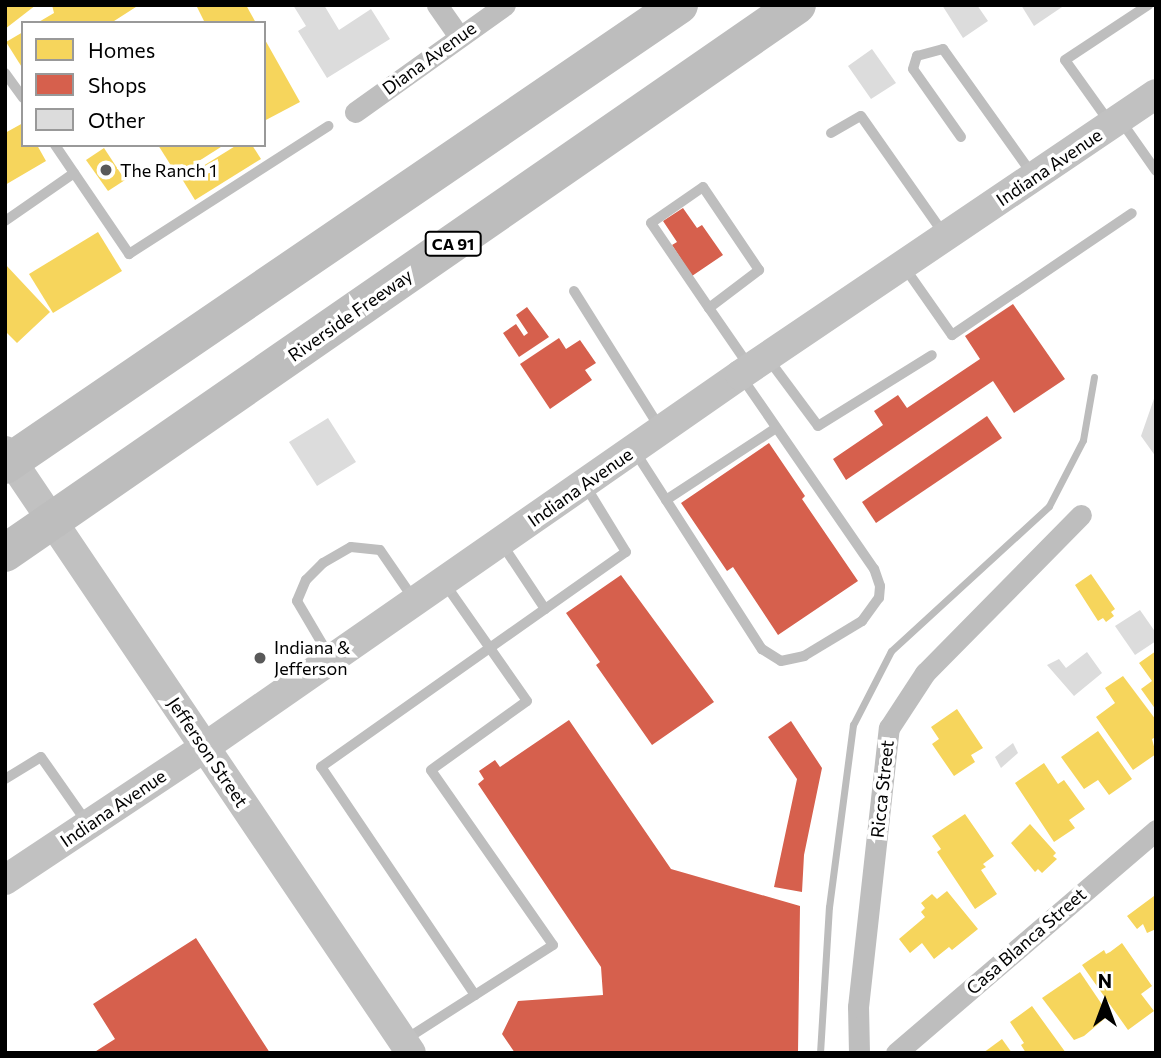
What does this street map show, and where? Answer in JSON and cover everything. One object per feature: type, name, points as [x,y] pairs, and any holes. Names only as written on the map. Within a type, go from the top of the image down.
[{"type":"highway","points":[[5,465],[679,5]]},
{"type":"highway","name":"Riverside Freeway","points":[[8,551],[797,5]]},
{"type":"main road","name":"Indiana Avenue","points":[[5,880],[205,747],[753,367],[1156,94]]},
{"type":"main road","name":"Jefferson Street","points":[[5,451],[407,1047]]},
{"type":"street","points":[[437,5],[458,36]]},
{"type":"street","name":"Diana Avenue","points":[[355,112],[505,5]]},
{"type":"street","name":"Ricca Street","points":[[859,1053],[858,1007],[889,728],[925,673],[1081,515]]},
{"type":"street","name":"Casa Blanca Street","points":[[896,1053],[1156,830]]},
{"type":"lane","points":[[1148,5],[1134,9],[1065,60],[1156,171]]},
{"type":"lane","points":[[961,137],[913,68],[917,56],[943,49],[1034,177]]},
{"type":"lane","points":[[5,73],[21,95]]},
{"type":"lane","points":[[831,133],[861,116],[946,236]]},
{"type":"lane","points":[[56,147],[129,254],[328,126]]},
{"type":"lane","points":[[5,221],[74,173]]},
{"type":"lane","points":[[709,308],[759,270],[702,187],[651,223],[709,308],[753,367],[818,426],[932,355]]},
{"type":"lane","points":[[903,265],[952,335],[1132,213]]},
{"type":"lane","points":[[574,291],[662,431]]},
{"type":"lane","points":[[634,450],[762,649],[781,661],[804,656],[862,621],[879,598],[880,586],[874,569],[776,428],[753,367]]},
{"type":"lane","points":[[666,500],[776,428]]},
{"type":"lane","points":[[475,995],[321,767],[626,552],[585,485]]},
{"type":"lane","points":[[500,543],[545,609]]},
{"type":"lane","points":[[331,659],[297,601],[306,580],[323,563],[351,547],[380,550],[415,601]]},
{"type":"lane","points":[[407,1047],[475,995],[553,945],[431,770],[527,701],[444,581]]},
{"type":"lane","points":[[5,779],[41,757],[88,825]]},
{"type":"building: Homes","points":[[5,5],[36,5],[5,29]]},
{"type":"building: Homes","points":[[52,5],[139,5],[114,21],[40,21],[54,13]]},
{"type":"building: Homes","points":[[196,5],[246,5],[255,21],[204,21]]},
{"type":"building: Homes","points":[[21,33],[21,66],[6,42]]},
{"type":"building: Homes","points":[[266,42],[300,102],[266,120]]},
{"type":"building: Homes","points":[[21,124],[21,147],[38,147],[46,161],[5,185],[5,133]]},
{"type":"building: Homes","points":[[159,147],[221,147],[177,175]]},
{"type":"building: Homes","points":[[234,147],[253,147],[261,159],[195,200],[182,179]]},
{"type":"building: Homes","name":"The Ranch 1","points":[[104,148],[125,180],[108,191],[86,160]]},
{"type":"building: Homes","points":[[98,232],[122,271],[53,313],[29,274]]},
{"type":"building: Homes","points":[[5,264],[50,312],[17,343],[5,331]]},
{"type":"building: Homes","points":[[1091,574],[1115,609],[1111,612],[1114,616],[1106,622],[1103,618],[1098,621],[1075,585]]},
{"type":"building: Homes","points":[[1156,651],[1156,710],[1141,689],[1152,681],[1139,663]]},
{"type":"building: Homes","points":[[1123,676],[1156,720],[1156,737],[1152,739],[1156,754],[1133,770],[1096,717],[1115,703],[1105,688]]},
{"type":"building: Homes","points":[[957,709],[983,748],[971,755],[975,762],[954,776],[932,744],[939,739],[931,727]]},
{"type":"building: Homes","points":[[1098,731],[1132,779],[1109,795],[1098,780],[1084,789],[1061,757]]},
{"type":"building: Homes","points":[[1044,763],[1058,784],[1064,780],[1085,809],[1069,820],[1075,828],[1054,842],[1015,783]]},
{"type":"building: Homes","points":[[965,814],[994,856],[983,864],[986,867],[981,870],[997,894],[975,909],[937,852],[941,849],[932,836]]},
{"type":"building: Homes","points":[[1030,824],[1056,853],[1053,856],[1057,859],[1042,873],[1038,869],[1035,872],[1011,843]]},
{"type":"building: Homes","points":[[947,891],[978,929],[952,950],[949,947],[934,959],[922,943],[910,953],[899,939],[925,917],[921,912],[925,908],[921,903],[932,894],[937,899]]},
{"type":"building: Homes","points":[[1154,896],[1156,929],[1147,933],[1143,924],[1137,929],[1127,916]]},
{"type":"building: Homes","points":[[1122,943],[1152,986],[1141,994],[1154,1011],[1128,1030],[1082,965],[1104,950],[1106,954]]},
{"type":"building: Homes","points":[[1080,972],[1109,1015],[1084,1036],[1074,1040],[1042,998]]},
{"type":"building: Homes","points":[[1032,1006],[1066,1053],[1026,1053],[1021,1045],[1024,1043],[1010,1022]]},
{"type":"building: Homes","points":[[1002,1039],[1012,1053],[983,1053]]},
{"type":"building: Shops","points":[[683,208],[697,228],[702,225],[723,255],[692,276],[672,245],[677,242],[663,221]]},
{"type":"building: Shops","points":[[1013,304],[1065,379],[1014,413],[993,381],[846,480],[833,459],[883,425],[874,411],[898,395],[907,408],[980,359],[965,336]]},
{"type":"building: Shops","points":[[527,307],[549,337],[519,357],[503,333],[516,324],[524,336],[528,333],[516,315]]},
{"type":"building: Shops","points":[[559,338],[566,349],[580,340],[596,363],[585,370],[592,380],[550,409],[520,364]]},
{"type":"building: Shops","points":[[987,416],[1002,438],[876,523],[862,502]]},
{"type":"building: Shops","points":[[769,443],[805,496],[802,499],[858,581],[778,635],[733,567],[727,571],[681,503]]},
{"type":"building: Shops","points":[[621,575],[714,702],[652,745],[596,665],[600,662],[566,613]]},
{"type":"building: Shops","points":[[569,720],[671,869],[800,906],[798,1053],[515,1053],[502,1034],[518,1001],[603,995],[601,967],[478,784],[484,779],[479,771],[495,760],[500,767]]},
{"type":"building: Shops","points":[[791,721],[822,768],[804,855],[802,892],[774,887],[797,779],[768,737]]},
{"type":"building: Shops","points":[[196,938],[270,1053],[93,1053],[115,1039],[93,1004]]},
{"type":"building: Other","points":[[293,5],[324,5],[339,30],[371,9],[390,39],[327,78],[298,31],[306,26]]},
{"type":"building: Other","points":[[942,5],[977,5],[988,21],[963,38]]},
{"type":"building: Other","points":[[1021,5],[1065,5],[1034,26]]},
{"type":"building: Other","points":[[872,49],[896,83],[871,99],[848,66]]},
{"type":"building: Other","points":[[1156,393],[1156,457],[1141,436]]},
{"type":"building: Other","points":[[328,418],[356,462],[317,486],[289,442]]},
{"type":"building: Other","points":[[1140,610],[1156,633],[1156,641],[1135,655],[1115,626]]},
{"type":"building: Other","points":[[1087,652],[1102,673],[1074,696],[1047,665],[1059,659],[1066,668]]},
{"type":"building: Other","points":[[1013,743],[1018,753],[1001,768],[995,757]]},
{"type":"waterway","points":[[820,1053],[829,907],[853,725],[891,651],[1049,506],[1083,440],[1094,377]]},
{"type":"place","name":"The Ranch 1","points":[[106,170]]},
{"type":"place","name":"Indiana & Jefferson","points":[[260,658]]}]
